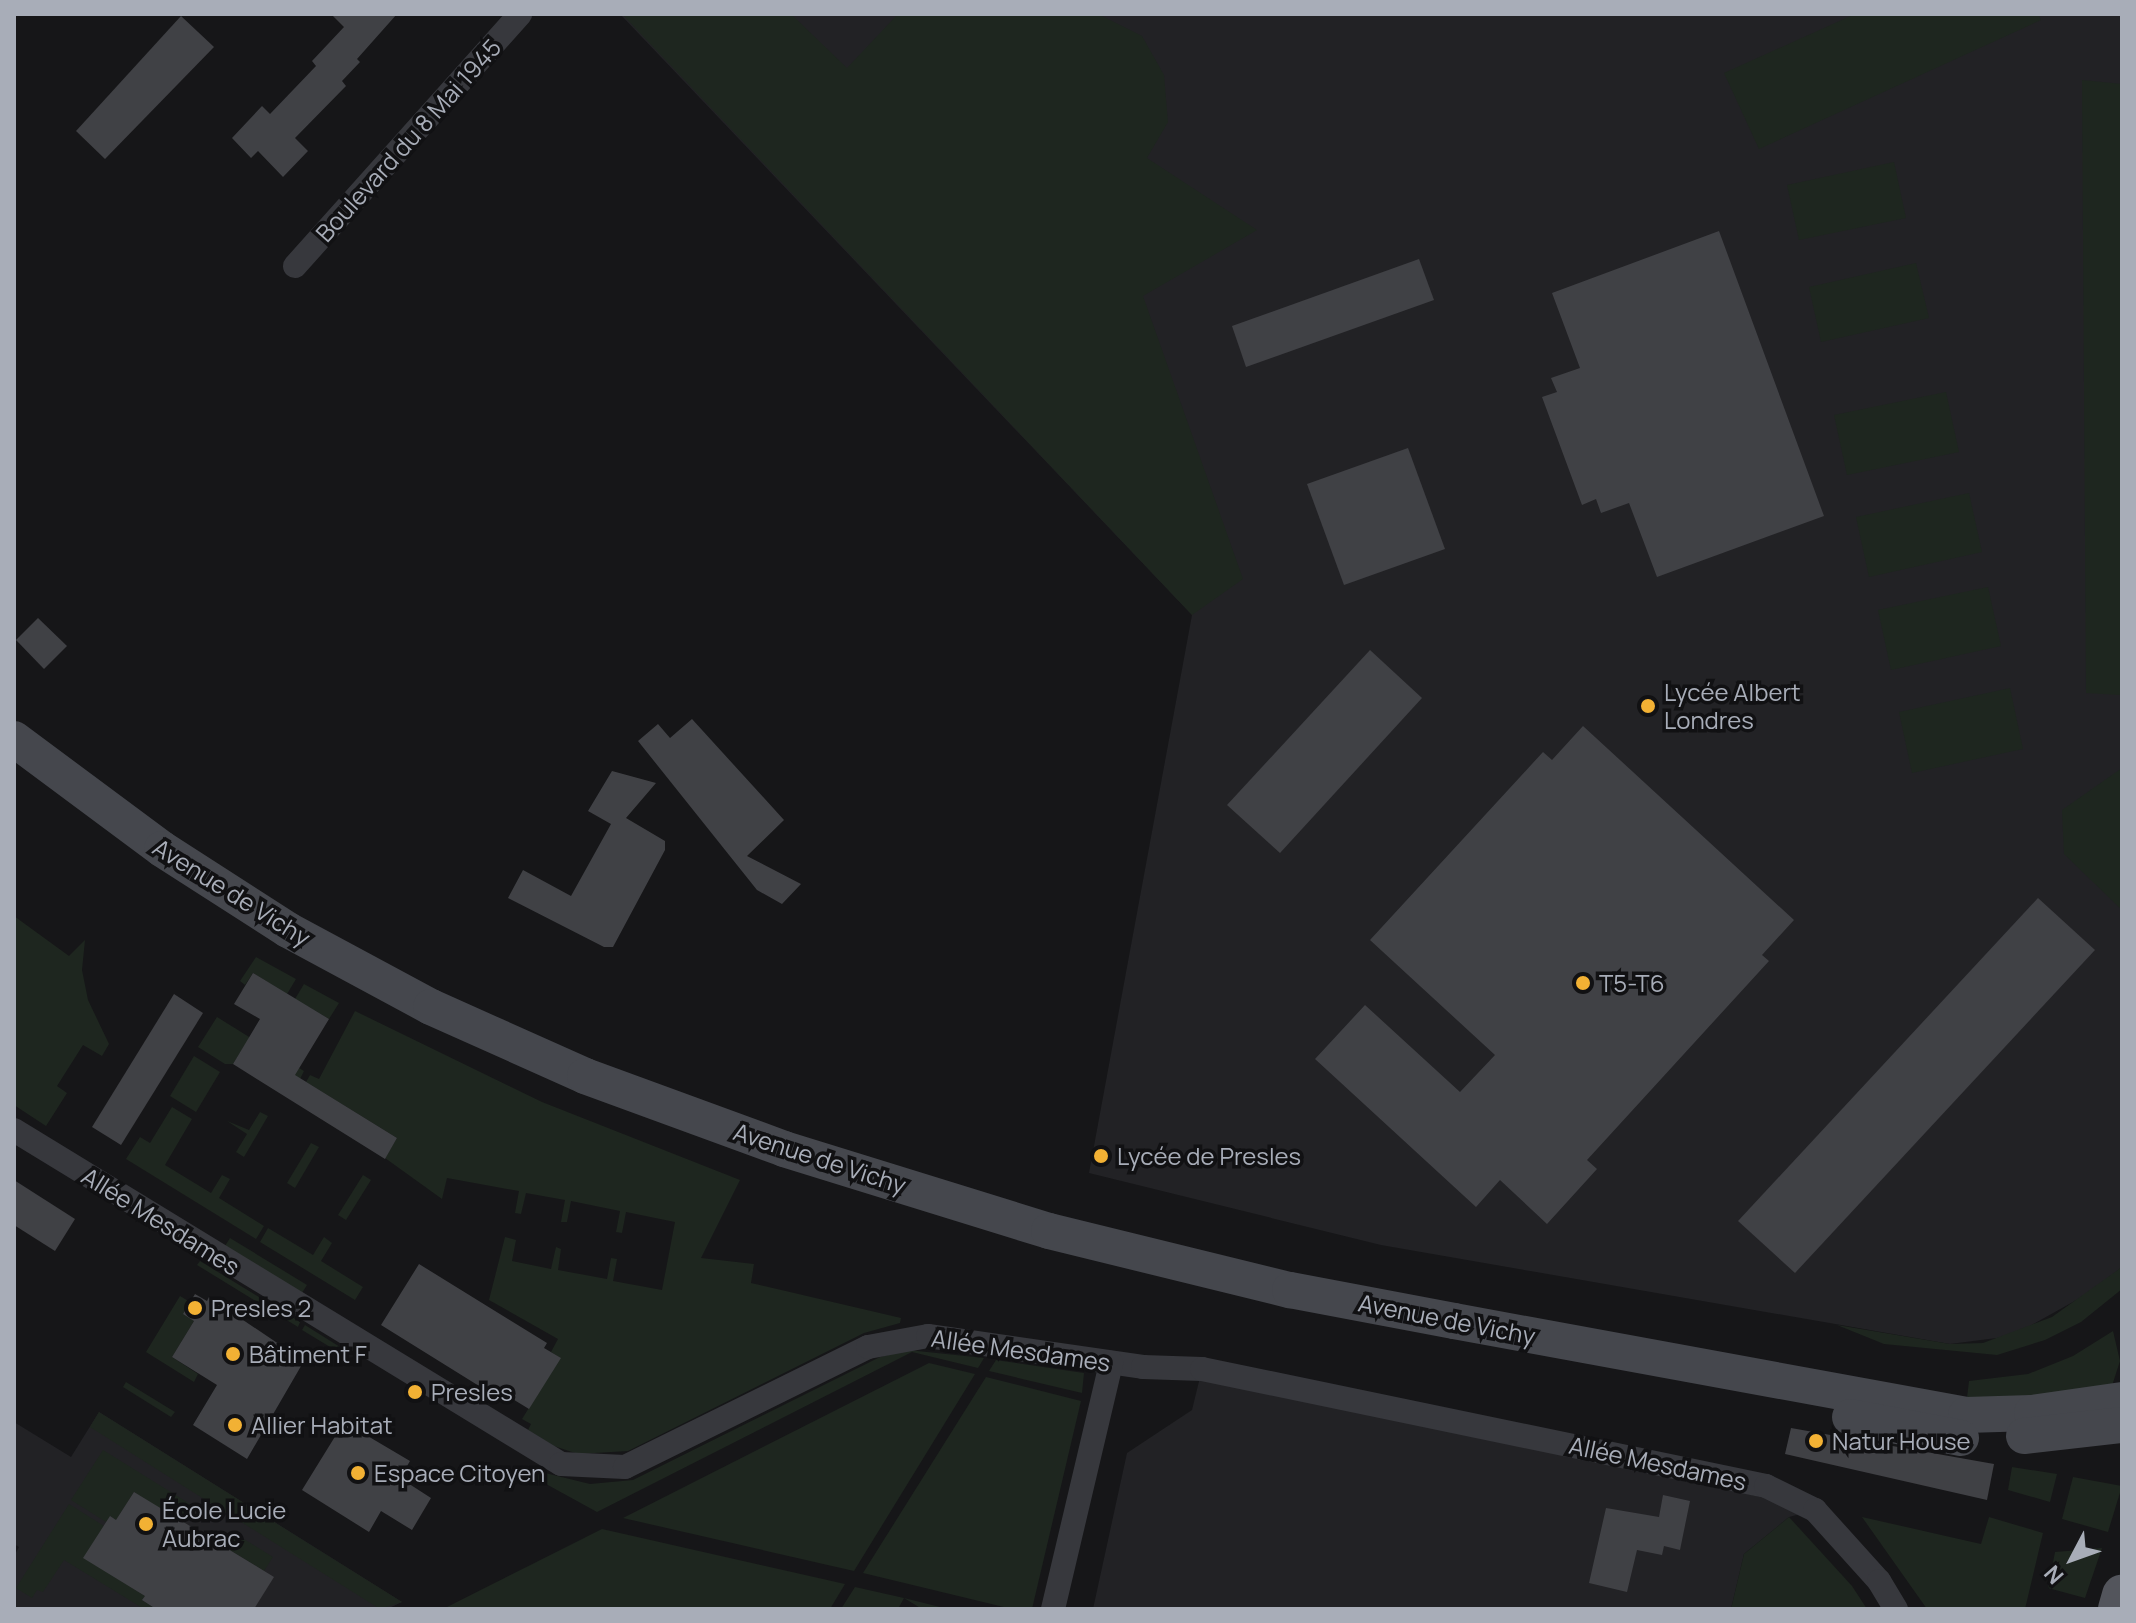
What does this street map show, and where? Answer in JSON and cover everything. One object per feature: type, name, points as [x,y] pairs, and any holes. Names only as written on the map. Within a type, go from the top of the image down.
[{"type":"main road","name":"Avenue de Vichy","points":[[14,739],[162,849],[288,930],[431,1007],[613,1086],[784,1149],[1049,1231],[1290,1290],[1966,1415],[2032,1413],[2122,1400]]},
{"type":"main road","name":"Avenue de Vichy","points":[[1709,1367],[1841,1415],[1961,1438],[2122,1425]]},
{"type":"main road","points":[[2118,1609],[2122,1595]]},
{"type":"street","name":"Boulevard du 8 Mai 1945","points":[[295,266],[520,14]]},
{"type":"street","name":"Allée Mesdames","points":[[14,1130],[544,1457],[583,1469],[625,1467],[646,1459],[868,1347],[908,1336],[1111,1363],[1202,1369],[1766,1486],[1815,1510],[1879,1581],[1896,1609]]},
{"type":"street","points":[[1053,1609],[1111,1363]]},
{"type":"shaded area","name":"Lycée Albert Londres","points":[[620,14],[2122,14],[2122,1267],[2089,1293],[2012,1336],[1950,1344],[1381,1245],[1089,1173],[1192,615]]},
{"type":"shaded area","points":[[622,14],[791,14],[847,68],[898,14],[1098,14],[1142,36],[1164,75],[1168,122],[1147,158],[1257,230],[1143,296],[1243,579],[1192,615]]},
{"type":"shaded area","points":[[1855,14],[2038,14],[2041,20],[1759,149],[1724,73]]},
{"type":"shaded area","points":[[2082,80],[2122,84],[2120,695],[2086,693]]},
{"type":"shaded area","points":[[1894,162],[1906,218],[1799,240],[1787,185]]},
{"type":"shaded area","points":[[1916,263],[1929,318],[1821,342],[1809,287]]},
{"type":"shaded area","points":[[1946,392],[1959,452],[1847,475],[1834,415]]},
{"type":"shaded area","points":[[1969,493],[1982,552],[1869,577],[1856,517]]},
{"type":"shaded area","points":[[1988,587],[2001,646],[1891,670],[1878,610]]},
{"type":"shaded area","points":[[2010,688],[2023,749],[1912,773],[1899,712]]},
{"type":"shaded area","points":[[2122,768],[2122,910],[2064,854],[2062,810]]},
{"type":"shaded area","points":[[14,916],[69,956],[85,940],[82,970],[88,1000],[109,1044],[102,1056],[83,1045],[57,1086],[67,1093],[46,1126],[14,1105]]},
{"type":"shaded area","points":[[256,957],[296,979],[287,994],[253,973],[245,985],[240,981]]},
{"type":"shaded area","points":[[304,984],[339,1003],[329,1019],[295,999]]},
{"type":"shaded area","points":[[355,1011],[542,1102],[740,1180],[701,1258],[754,1264],[751,1283],[901,1318],[900,1323],[864,1333],[628,1451],[578,1454],[554,1446],[528,1430],[531,1424],[522,1419],[560,1358],[551,1352],[558,1339],[489,1300],[505,1237],[516,1240],[512,1261],[551,1269],[556,1247],[561,1249],[558,1270],[607,1279],[611,1258],[617,1259],[613,1281],[662,1290],[675,1222],[626,1212],[622,1233],[616,1232],[620,1211],[571,1201],[567,1222],[561,1222],[565,1200],[526,1193],[521,1214],[515,1213],[519,1191],[447,1178],[442,1199],[385,1158],[397,1138],[306,1082],[310,1075],[319,1079]]},
{"type":"shaded area","points":[[217,1017],[304,1071],[300,1079],[245,1045],[233,1064],[225,1064],[198,1047]]},
{"type":"shaded area","points":[[194,1056],[220,1072],[196,1112],[170,1096]]},
{"type":"shaded area","points":[[172,1107],[192,1119],[165,1165],[211,1193],[222,1175],[230,1179],[219,1198],[264,1226],[256,1239],[126,1159],[140,1137],[150,1143]]},
{"type":"shaded area","points":[[260,1112],[268,1116],[244,1157],[236,1152],[247,1134],[227,1121],[249,1130]]},
{"type":"shaded area","points":[[311,1143],[319,1147],[295,1188],[287,1183]]},
{"type":"shaded area","points":[[363,1175],[371,1180],[346,1220],[338,1215]]},
{"type":"shaded area","points":[[268,1228],[313,1255],[324,1237],[332,1243],[321,1261],[363,1287],[355,1300],[260,1242]]},
{"type":"shaded area","points":[[230,1238],[307,1285],[302,1293],[225,1246]]},
{"type":"shaded area","points":[[200,1261],[300,1322],[298,1327],[197,1265]]},
{"type":"shaded area","points":[[2122,1267],[2122,1289],[2081,1322],[2045,1340],[1997,1355],[1884,1344],[1837,1325],[1950,1344],[1983,1343],[2052,1317]]},
{"type":"shaded area","points":[[180,1296],[190,1302],[194,1321],[172,1357],[198,1374],[194,1382],[146,1352]]},
{"type":"shaded area","points":[[305,1325],[348,1352],[345,1356],[302,1330]]},
{"type":"shaded area","points":[[2113,1331],[2120,1361],[2110,1392],[1966,1406],[1969,1381],[2028,1374],[2073,1356]]},
{"type":"shaded area","points":[[908,1350],[984,1358],[978,1368],[912,1352],[597,1512],[526,1473],[537,1471],[590,1484],[633,1480],[880,1357]]},
{"type":"shaded area","points":[[996,1360],[1084,1373],[1082,1393],[989,1371]]},
{"type":"shaded area","points":[[929,1363],[975,1374],[854,1571],[623,1518]]},
{"type":"shaded area","points":[[1202,1369],[1309,1390],[1815,1510],[1789,1517],[1744,1554],[1731,1609],[1093,1609],[1127,1453],[1192,1410]]},
{"type":"shaded area","points":[[986,1377],[1081,1401],[1032,1609],[1012,1609],[863,1573]]},
{"type":"shaded area","points":[[126,1382],[175,1412],[171,1417],[123,1387]]},
{"type":"shaded area","name":"École Lucie Aubrac","points":[[99,1412],[402,1602],[387,1609],[14,1609],[14,1556],[19,1547],[14,1544],[14,1422],[71,1457]]},
{"type":"shaded area","points":[[99,1412],[244,1503],[234,1518],[90,1427]]},
{"type":"shaded area","points":[[103,1450],[190,1504],[180,1521],[134,1492],[116,1520],[110,1516],[106,1522],[71,1500]]},
{"type":"shaded area","points":[[2012,1467],[2057,1474],[2050,1502],[2008,1490]]},
{"type":"shaded area","points":[[2073,1477],[2122,1486],[2108,1532],[2062,1519]]},
{"type":"shaded area","points":[[69,1504],[104,1526],[84,1558],[145,1596],[142,1600],[156,1609],[144,1609],[64,1560],[43,1592],[37,1590],[32,1598],[16,1588]]},
{"type":"shaded area","points":[[247,1505],[402,1602],[380,1609],[238,1520]]},
{"type":"shaded area","points":[[1789,1517],[1852,1586],[1867,1609],[1731,1609],[1744,1554]]},
{"type":"shaded area","points":[[1862,1517],[1981,1544],[1989,1517],[2043,1533],[2025,1609],[1927,1609]]},
{"type":"shaded area","points":[[602,1529],[845,1584],[830,1609],[443,1609]]},
{"type":"shaded area","points":[[234,1533],[273,1557],[264,1571],[225,1547]]},
{"type":"shaded area","points":[[2102,1548],[2085,1598],[2048,1588],[2055,1552]]},
{"type":"shaded area","points":[[855,1587],[904,1598],[898,1609],[841,1609]]},
{"type":"shaded area","points":[[904,1598],[948,1609],[922,1609]]},
{"type":"building","points":[[331,14],[397,14],[357,59],[360,62],[342,81],[346,86],[295,138],[308,151],[283,177],[258,151],[251,158],[232,138],[262,106],[270,114],[316,66],[312,61],[344,27]]},
{"type":"building","points":[[181,16],[214,47],[105,159],[76,131]]},
{"type":"building","points":[[1719,231],[1824,516],[1657,577],[1629,503],[1601,513],[1596,499],[1582,505],[1542,397],[1557,392],[1551,378],[1580,368],[1552,293]]},
{"type":"building","points":[[1419,259],[1434,300],[1246,367],[1232,326]]},
{"type":"building","points":[[1408,448],[1445,549],[1344,585],[1307,484]]},
{"type":"building","points":[[38,618],[67,646],[44,669],[16,640]]},
{"type":"building","points":[[1370,650],[1422,698],[1280,853],[1227,805]]},
{"type":"building","points":[[692,719],[784,820],[747,856],[801,884],[782,904],[757,890],[638,741],[658,724],[670,738]]},
{"type":"building","name":"T5-T6","points":[[1583,726],[1794,920],[1762,955],[1769,961],[1587,1160],[1597,1169],[1547,1224],[1500,1180],[1476,1207],[1315,1059],[1365,1005],[1460,1092],[1495,1055],[1370,940],[1543,752],[1552,760]]},
{"type":"building","points":[[612,771],[656,783],[626,818],[665,841],[665,850],[613,947],[604,947],[508,898],[523,870],[571,896],[611,824],[588,811]]},
{"type":"building","points":[[2038,898],[2095,950],[1795,1273],[1738,1221]]},
{"type":"building","points":[[253,973],[329,1019],[295,1075],[397,1138],[385,1159],[233,1064],[260,1019],[234,1004]]},
{"type":"building","points":[[174,994],[203,1013],[121,1145],[92,1127]]},
{"type":"building","points":[[14,1180],[75,1219],[55,1251],[14,1225]]},
{"type":"building","points":[[419,1264],[547,1343],[544,1348],[561,1358],[529,1409],[511,1398],[508,1404],[381,1325]]},
{"type":"building","name":"Bâtiment F","points":[[195,1294],[207,1301],[209,1297],[304,1361],[247,1459],[193,1425],[217,1385],[172,1357],[194,1321],[183,1314]]},
{"type":"building","name":"Espace Citoyen","points":[[344,1422],[410,1461],[400,1478],[431,1498],[412,1530],[381,1511],[369,1532],[302,1490]]},
{"type":"building","points":[[1791,1428],[1994,1464],[1987,1500],[1785,1454]]},
{"type":"building","points":[[134,1492],[274,1577],[254,1609],[156,1609],[142,1600],[145,1596],[83,1558],[110,1516],[116,1520]]},
{"type":"building","points":[[1663,1495],[1690,1501],[1680,1550],[1664,1546],[1662,1555],[1637,1550],[1627,1592],[1589,1583],[1606,1508],[1659,1517]]},
{"type":"place","name":"Lycée Albert Londres","points":[[1648,706]]},
{"type":"place","name":"T5-T6","points":[[1583,983]]},
{"type":"place","name":"Lycée de Presles","points":[[1101,1156]]},
{"type":"place","name":"Presles 2","points":[[195,1308]]},
{"type":"place","name":"Bâtiment F","points":[[233,1354]]},
{"type":"place","name":"Presles","points":[[415,1392]]},
{"type":"place","name":"Allier Habitat","points":[[235,1425]]},
{"type":"place","name":"Natur House","points":[[1816,1441]]},
{"type":"place","name":"Espace Citoyen","points":[[358,1473]]},
{"type":"place","name":"École Lucie Aubrac","points":[[146,1524]]}]
